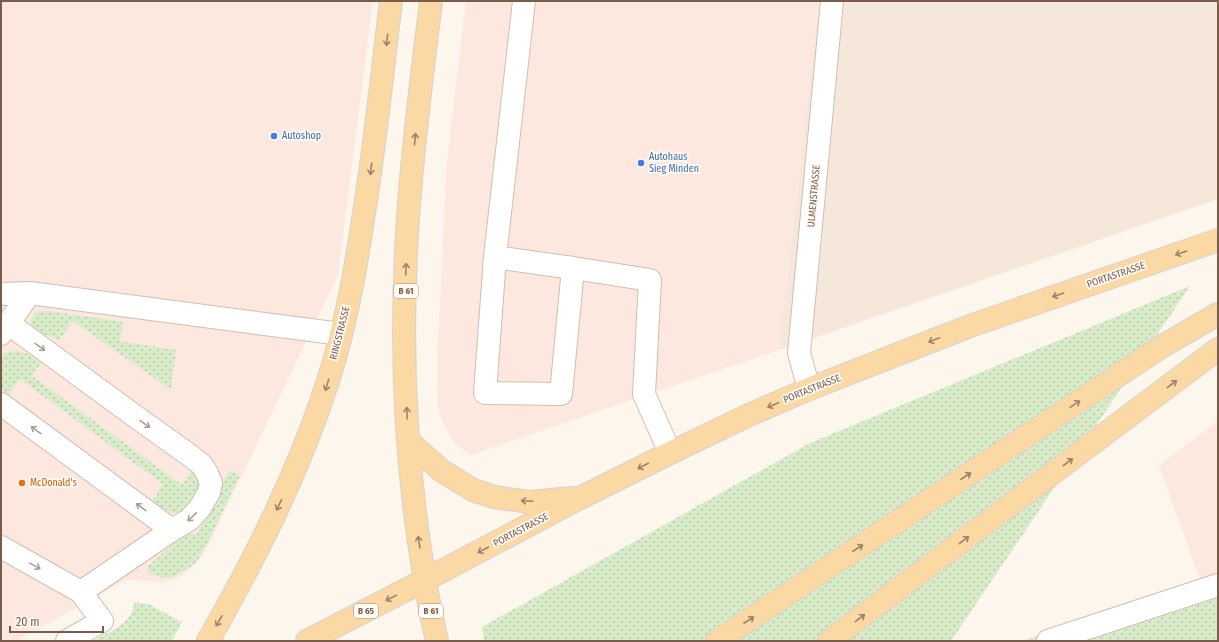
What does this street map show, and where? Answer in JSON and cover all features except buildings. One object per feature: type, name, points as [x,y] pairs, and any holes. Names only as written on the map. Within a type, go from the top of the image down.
[{"type":"main road","name":"RINGSTRASSE","points":[[208,641],[249,567],[282,498],[306,443],[324,394],[341,334],[357,262],[370,179],[391,1]]},
{"type":"main road","name":"B 61","points":[[431,1],[417,114],[409,205],[405,351],[408,441],[416,525],[437,641]]},
{"type":"main road","name":"PORTASTRASSE","points":[[425,580],[580,498],[670,453],[809,389],[970,326],[1218,240]]},
{"type":"main road","points":[[717,641],[1161,347],[1218,314]]},
{"type":"main road","points":[[829,641],[1218,349]]},
{"type":"main road","points":[[408,441],[442,470],[473,490],[494,497],[529,502],[580,498]]},
{"type":"main road","name":"B 65","points":[[307,641],[425,580]]},
{"type":"street","points":[[524,1],[495,258],[485,392],[562,394],[573,268]]},
{"type":"street","name":"ULMENSTRASSE","points":[[809,389],[799,353],[832,1]]},
{"type":"street","points":[[495,258],[650,280],[644,394],[670,453]]},
{"type":"street","points":[[30,293],[5,329],[202,465],[211,483],[209,492],[200,508],[190,520],[172,530],[81,592]]},
{"type":"street","points":[[1,294],[30,293],[341,334]]},
{"type":"street","points":[[1,404],[172,530]]},
{"type":"street","points":[[1,547],[81,592],[102,621],[67,641]]},
{"type":"street","points":[[1048,641],[1218,585]]},
{"type":"shaded area","points":[[1,1],[373,1],[338,275],[207,548],[197,563],[180,577],[166,582],[127,580],[16,641],[1,641]]},
{"type":"shaded area","points":[[466,1],[819,1],[779,350],[470,455],[454,442],[444,426],[438,407],[437,360],[447,160]]},
{"type":"shaded area","points":[[819,1],[1218,1],[1218,199],[779,350]]},
{"type":"shaded area","points":[[1218,421],[1218,577],[1201,583],[1159,465]]},
{"type":"green space","points":[[1190,286],[951,641],[484,641],[482,627],[810,443]]},
{"type":"green space","points":[[38,311],[49,311],[123,322],[120,341],[176,350],[171,390],[73,321],[59,340],[39,332],[31,326],[31,318]]},
{"type":"green space","points":[[13,351],[28,354],[35,358],[41,363],[32,376],[182,485],[192,471],[198,475],[201,489],[181,514],[169,512],[152,502],[163,484],[20,379],[7,396],[1,388],[1,358],[4,353]]},
{"type":"green space","points":[[229,471],[240,475],[205,548],[195,564],[172,577],[163,578],[149,573],[147,567],[184,535],[197,534]]},
{"type":"green space","points":[[1218,577],[1218,641],[1022,641],[1201,583]]},
{"type":"green space","points":[[134,602],[148,604],[182,622],[172,641],[93,641],[120,626],[130,616]]},
{"type":"place","name":"Autoshop","points":[[274,136]]},
{"type":"place","name":"Autohaus Sieg Minden","points":[[641,163]]},
{"type":"place","name":"McDonald's","points":[[22,483]]}]
